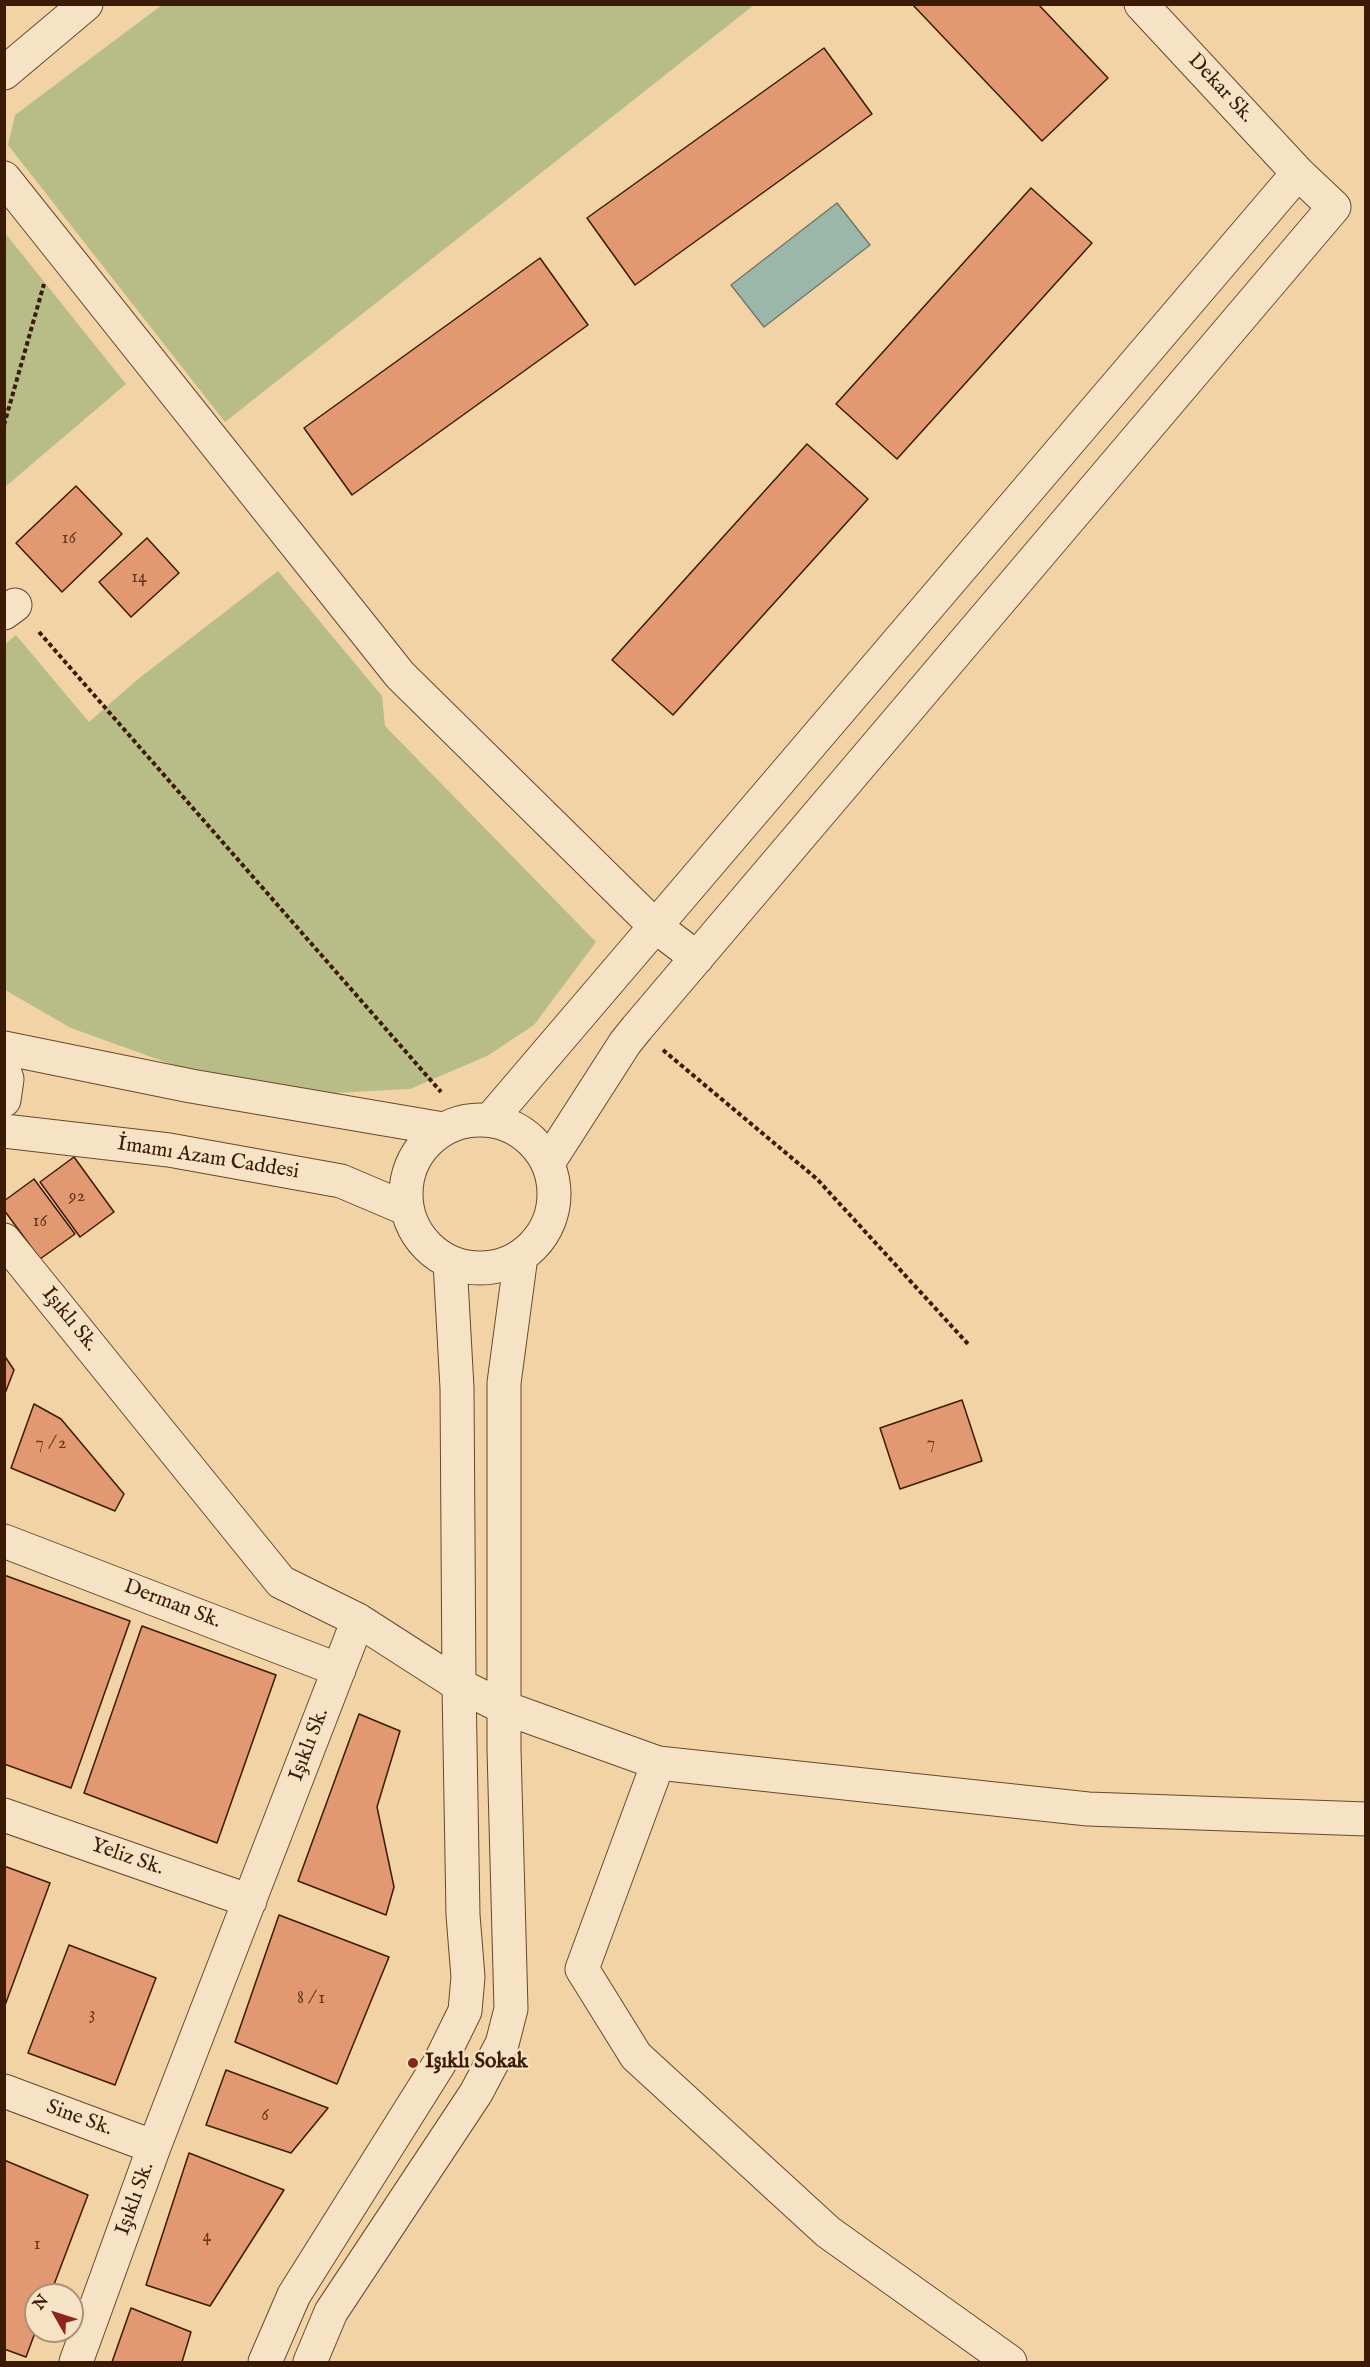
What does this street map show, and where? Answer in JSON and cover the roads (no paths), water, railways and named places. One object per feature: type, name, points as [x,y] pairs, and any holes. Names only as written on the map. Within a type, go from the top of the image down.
[{"type":"street","points":[[4,73],[86,4]]},
{"type":"street","name":"Dekar Sk.","points":[[697,958],[1334,207],[1298,173],[1141,4]]},
{"type":"street","points":[[4,1048],[191,1086],[466,1123],[514,1127],[534,1142],[548,1163],[554,1184],[554,1204],[548,1225],[537,1242],[521,1256],[498,1266],[474,1268],[450,1262],[430,1250],[415,1232],[407,1209],[406,1186],[412,1163],[424,1144],[466,1123],[655,926],[1298,173]]},
{"type":"street","points":[[4,178],[400,675],[655,926],[697,958],[625,1043],[548,1163]]},
{"type":"street","points":[[4,1070],[7,1079],[4,1100]]},
{"type":"street","name":"İmamı Azam Caddesi","points":[[4,1131],[169,1150],[330,1179],[407,1209]]},
{"type":"street","name":"Işıklı Sk.","points":[[4,1240],[281,1582],[358,1620],[154,2146],[76,2362]]},
{"type":"street","points":[[310,2362],[331,2312],[476,2093],[502,2044],[511,2009],[505,1708],[504,1383],[521,1256]]},
{"type":"street","points":[[265,2362],[294,2295],[439,2064],[465,2011],[468,1977],[464,1915],[459,1685],[457,1388],[450,1262]]},
{"type":"street","name":"Derman Sk.","points":[[4,1541],[339,1670]]},
{"type":"street","points":[[358,1620],[459,1685],[505,1708],[658,1763],[1088,1809],[1365,1819]]},
{"type":"street","points":[[658,1763],[582,1969],[636,2056],[644,2064],[828,2232],[1010,2362]]},
{"type":"street","name":"Yeliz Sk.","points":[[4,1815],[250,1901]]},
{"type":"street","name":"Sine Sk.","points":[[4,2091],[154,2146]]},
{"type":"place","name":"Işıklı Sokak","points":[[413,2063]]}]
